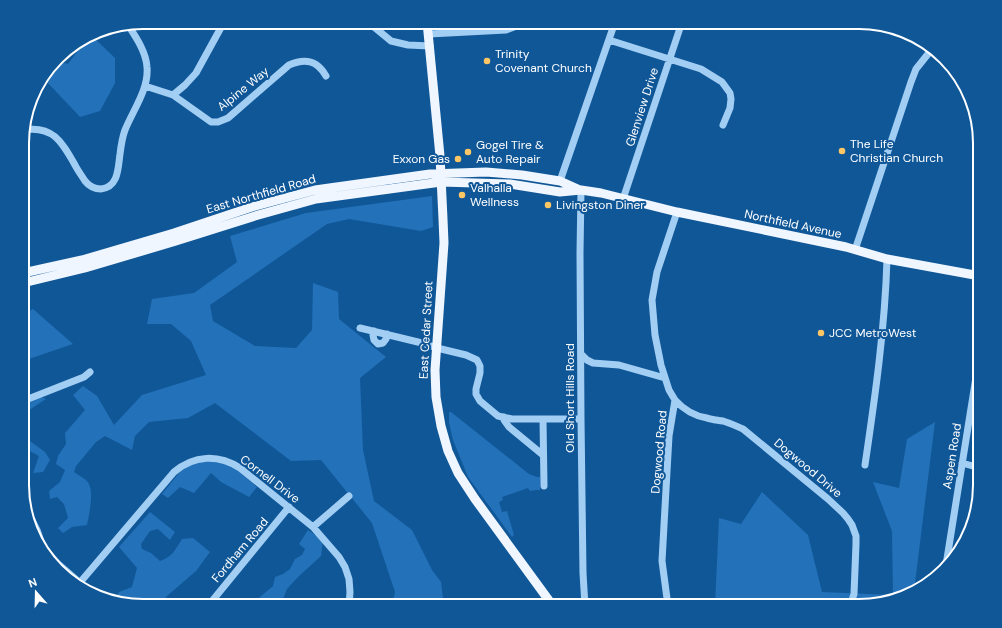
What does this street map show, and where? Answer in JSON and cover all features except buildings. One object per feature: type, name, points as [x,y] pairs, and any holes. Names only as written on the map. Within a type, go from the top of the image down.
[{"type":"main road","name":"East Cedar Street","points":[[428,29],[441,178],[444,243],[435,370],[436,397],[441,426],[448,452],[458,473],[475,499],[548,599]]},
{"type":"main road","name":"East Northfield Road","points":[[29,281],[228,220],[255,216],[300,198],[315,190],[441,178],[486,172],[526,175],[560,181],[581,190],[601,194]]},
{"type":"main road","name":"East Northfield Road","points":[[441,178],[510,184],[560,192],[581,190]]},
{"type":"main road","points":[[524,186],[529,182],[556,187],[560,181]]},
{"type":"main road","name":"Northfield Avenue","points":[[601,194],[678,212],[846,247],[887,259],[973,275]]},
{"type":"main road","name":"East Northfield Road","points":[[29,272],[84,264]]},
{"type":"street","points":[[172,95],[185,85],[196,73],[220,29]]},
{"type":"street","points":[[376,29],[391,40],[408,45],[430,46]]},
{"type":"street","points":[[429,34],[509,29]]},
{"type":"street","points":[[560,181],[613,29]]},
{"type":"street","name":"Glenview Drive","points":[[623,199],[680,29]]},
{"type":"street","points":[[30,129],[42,130],[54,136],[61,142],[88,184],[98,189],[105,188],[112,184],[116,178],[124,132],[140,99],[147,75],[147,65],[144,55],[131,30]]},
{"type":"street","points":[[609,40],[701,69],[722,82],[730,93],[731,99],[730,108],[723,125]]},
{"type":"street","points":[[855,250],[911,82],[916,69],[928,53]]},
{"type":"street","name":"Alpine Way","points":[[145,86],[172,95],[211,122],[218,122],[228,118],[289,65],[295,62],[309,61],[322,69],[326,76]]},
{"type":"street","name":"Old Short Hills Road","points":[[581,190],[581,419],[585,599]]},
{"type":"street","name":"Dogwood Road","points":[[667,599],[662,561],[669,436],[675,400],[669,390],[665,378],[655,335],[652,300],[657,272],[678,212]]},
{"type":"street","points":[[865,465],[875,398],[886,294],[887,259]]},
{"type":"street","points":[[360,328],[466,355],[477,360],[480,366],[476,389],[477,397],[480,402],[498,416],[512,419],[581,419]]},
{"type":"street","points":[[374,331],[374,340],[378,344],[383,343],[387,334]]},
{"type":"street","points":[[581,354],[593,363],[619,364],[665,378]]},
{"type":"street","points":[[29,399],[84,377],[90,372]]},
{"type":"street","name":"Aspen Road","points":[[947,557],[973,395]]},
{"type":"street","name":"Dogwood Drive","points":[[675,400],[682,408],[694,415],[722,420],[743,429],[843,513],[852,525],[856,536],[853,599]]},
{"type":"street","points":[[504,417],[504,420],[509,427],[543,455]]},
{"type":"street","points":[[542,419],[544,486]]},
{"type":"street","name":"Cornell Drive","points":[[82,581],[174,472],[192,461],[213,458],[229,462],[240,468],[313,527],[339,556],[345,567],[350,586],[350,599]]},
{"type":"street","points":[[962,463],[973,466]]},
{"type":"street","points":[[313,527],[349,496]]},
{"type":"street","name":"Fordham Road","points":[[214,599],[289,508]]},
{"type":"shaded area","points":[[96,40],[115,58],[115,83],[100,111],[80,117],[47,82],[62,63],[68,64],[79,49]]},
{"type":"shaded area","points":[[432,196],[433,227],[421,231],[349,219],[327,224],[210,305],[213,321],[255,346],[296,348],[312,330],[313,283],[338,292],[339,319],[386,357],[360,378],[363,450],[374,501],[412,530],[432,570],[441,582],[443,599],[394,599],[395,592],[372,523],[321,460],[291,461],[215,403],[188,418],[149,422],[135,436],[132,450],[105,436],[96,442],[76,466],[74,472],[87,481],[91,490],[91,503],[87,525],[72,527],[63,533],[58,528],[68,518],[64,504],[57,497],[50,499],[49,491],[60,482],[65,470],[56,464],[58,456],[66,444],[65,433],[85,410],[73,395],[83,386],[97,396],[114,425],[142,395],[206,375],[191,341],[171,324],[147,324],[152,299],[194,293],[237,262],[230,236],[306,213]]},
{"type":"shaded area","points":[[33,309],[73,344],[29,359],[29,311]]},
{"type":"shaded area","points":[[41,397],[46,399],[29,410],[29,403]]},
{"type":"shaded area","points":[[449,412],[451,412],[529,474],[540,477],[540,490],[530,491],[528,488],[502,497],[503,500],[499,502],[502,512],[507,511],[514,535],[512,537],[468,477],[453,440],[449,423]]},
{"type":"shaded area","points":[[935,422],[915,585],[893,594],[892,531],[873,482],[899,488],[907,439]]},
{"type":"shaded area","points":[[29,440],[45,452],[50,460],[43,472],[33,473],[39,456],[29,451]]},
{"type":"shaded area","points":[[207,460],[221,462],[234,467],[257,487],[249,497],[221,482],[211,473],[194,493],[180,487],[168,498],[162,494],[179,473],[189,465]]},
{"type":"shaded area","points":[[762,492],[808,535],[822,592],[889,595],[866,599],[715,599],[719,518],[741,524]]},
{"type":"shaded area","points":[[150,512],[175,532],[170,540],[158,529],[150,531],[141,544],[142,549],[151,553],[160,561],[175,550],[182,539],[193,538],[210,552],[196,571],[165,599],[136,599],[117,596],[119,592],[132,587],[137,568],[119,547]]},
{"type":"shaded area","points":[[308,530],[323,540],[321,556],[287,589],[283,599],[258,599],[273,586],[275,577],[290,569],[295,559],[302,555],[305,549],[299,544]]},
{"type":"place","name":"Trinity Covenant Church","points":[[487,61]]},
{"type":"place","name":"The Life Christian Church","points":[[842,151]]},
{"type":"place","name":"Gogel Tire & Auto Repair","points":[[468,152]]},
{"type":"place","name":"Exxon Gas","points":[[458,159]]},
{"type":"place","name":"Valhalla Wellness","points":[[462,195]]},
{"type":"place","name":"Livingston Diner","points":[[548,205]]},
{"type":"place","name":"JCC MetroWest","points":[[821,333]]}]
